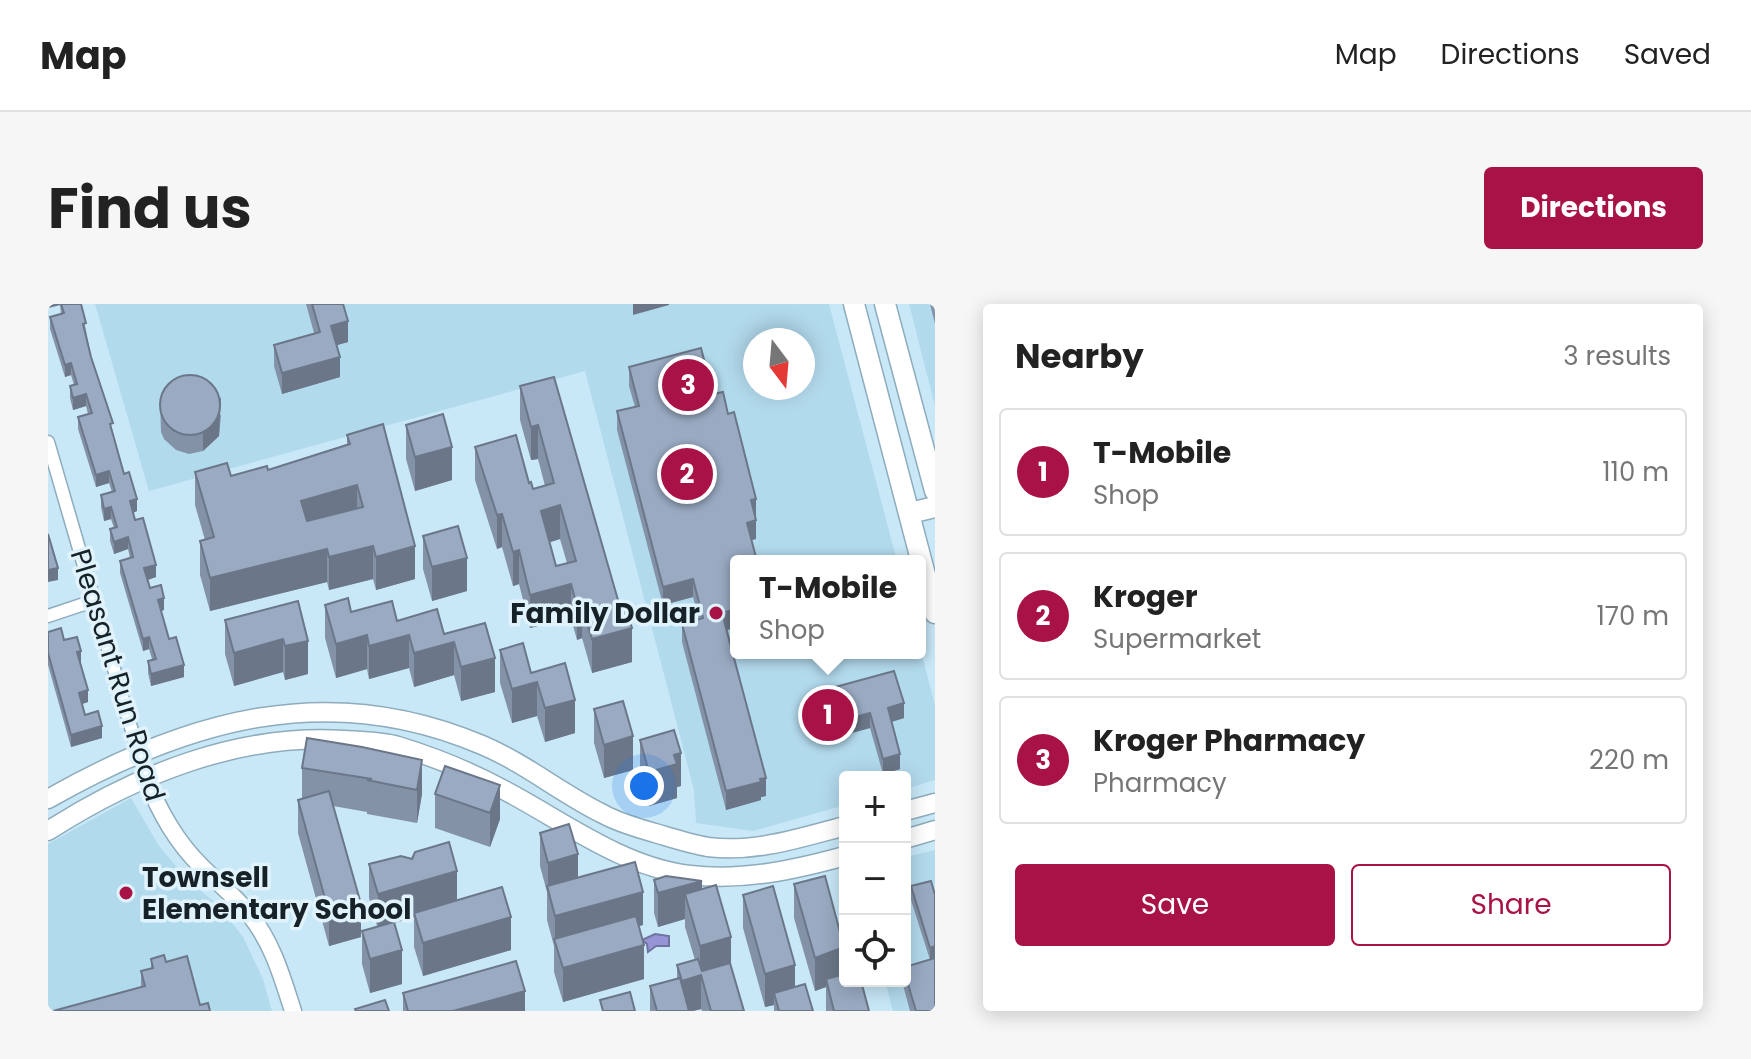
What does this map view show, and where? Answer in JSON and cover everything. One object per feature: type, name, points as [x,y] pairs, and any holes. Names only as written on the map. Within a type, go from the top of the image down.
[{"type":"main road","points":[[854,304],[920,555]]},
{"type":"main road","points":[[885,304],[935,491]]},
{"type":"main road","points":[[910,513],[935,507]]},
{"type":"main road","points":[[926,577],[935,613]]},
{"type":"main road","points":[[323,738],[324,710]]},
{"type":"main road","points":[[48,799],[138,754],[205,730],[253,717],[324,710],[400,718],[433,726],[484,745],[604,815],[708,847],[745,848],[839,828]]},
{"type":"main road","points":[[48,831],[89,805],[197,760],[259,743],[323,738],[394,745],[462,770],[617,852],[687,874],[722,877],[759,875],[839,858]]},
{"type":"main road","points":[[545,813],[558,787]]},
{"type":"main road","points":[[911,809],[935,803]]},
{"type":"main road","points":[[911,837],[935,830]]},
{"type":"main road","points":[[660,867],[668,837]]},
{"type":"main road","points":[[787,841],[793,869]]},
{"type":"street","name":"Pleasant Run Road","points":[[48,442],[138,754],[156,804],[182,845],[234,896],[263,933],[278,964],[293,1011]]},
{"type":"street","points":[[48,616],[93,601]]},
{"type":"shaded area","points":[[95,304],[829,304],[895,555],[730,555],[730,659],[923,659],[935,705],[935,780],[911,787],[911,771],[839,771],[839,807],[753,831],[696,823],[694,790],[585,371],[149,491]]},
{"type":"shaded area","points":[[909,304],[935,304],[935,406]]},
{"type":"shaded area","name":"Townsell Elementary School","points":[[131,798],[159,846],[188,880],[219,906],[243,937],[263,979],[272,1011],[48,1011],[48,844]]},
{"type":"shaded area","points":[[935,850],[935,1011],[893,1011],[887,987],[911,987],[911,856]]},
{"type":"water","points":[[655,934],[669,936],[669,946],[656,946],[648,952],[647,944],[642,940]]},
{"type":"building","points":[[61,304],[81,304],[91,357],[113,423],[110,424],[124,474],[129,472],[137,499],[130,501],[135,520],[143,518],[156,565],[144,568],[150,588],[161,585],[164,598],[158,600],[169,639],[176,637],[184,665],[151,674],[148,661],[156,659],[149,637],[143,639],[120,561],[133,557],[128,537],[114,542],[110,529],[117,527],[111,507],[104,509],[101,495],[115,491],[109,471],[96,475],[78,417],[92,413],[86,394],[73,398],[70,386],[77,384],[71,363],[65,365],[50,317],[64,313]]},
{"type":"building","points":[[312,304],[343,304],[348,321],[331,326],[340,357],[282,373],[274,345],[320,332]]},
{"type":"building","points":[[701,348],[713,394],[723,392],[728,414],[734,412],[756,499],[751,500],[756,520],[747,523],[755,555],[730,555],[730,611],[722,613],[730,643],[730,659],[734,659],[766,778],[760,779],[761,782],[726,791],[682,624],[703,618],[693,579],[663,587],[617,411],[639,406],[629,367]]},
{"type":"building","points":[[190,375],[202,377],[211,384],[218,393],[218,417],[211,426],[202,433],[190,435],[178,433],[169,426],[162,417],[160,405],[162,393],[169,384],[178,377]]},
{"type":"building","points":[[554,377],[620,607],[625,605],[632,628],[592,639],[582,605],[577,606],[571,584],[530,595],[519,550],[513,552],[502,514],[497,515],[475,447],[516,435],[533,489],[554,483],[538,425],[531,427],[520,386]],"holes":[[[560,505],[576,561],[556,566],[541,511]]]},
{"type":"building","points":[[443,414],[452,447],[415,457],[406,425]]},
{"type":"building","points":[[383,424],[415,546],[376,557],[373,546],[329,557],[327,549],[210,578],[200,541],[214,537],[195,472],[227,463],[231,476],[267,466],[268,470],[350,444],[347,435]],"holes":[[[357,485],[363,507],[307,521],[301,501]]]},
{"type":"building","points":[[458,526],[467,558],[432,567],[423,536]]},
{"type":"building","points":[[48,534],[58,568],[48,570]]},
{"type":"building","points":[[348,598],[351,612],[392,601],[397,621],[437,609],[444,634],[485,623],[495,658],[461,667],[454,642],[414,653],[409,635],[369,646],[367,635],[336,644],[325,605]]},
{"type":"building","points":[[298,601],[308,641],[285,646],[283,639],[234,653],[225,620]]},
{"type":"building","points":[[61,628],[64,640],[77,637],[81,651],[77,652],[88,690],[79,693],[85,715],[98,711],[102,726],[71,735],[48,653],[48,632]]},
{"type":"building","points":[[523,643],[531,673],[565,663],[575,700],[545,708],[537,682],[512,689],[500,650]]},
{"type":"building","points":[[894,671],[904,703],[888,708],[900,754],[883,759],[870,713],[826,725],[817,692]]},
{"type":"building","points":[[623,701],[633,736],[604,745],[594,709]]},
{"type":"building","points":[[674,730],[681,753],[674,755],[677,764],[649,772],[640,740]]},
{"type":"building","points":[[307,738],[422,760],[417,790],[302,768]]},
{"type":"building","points":[[445,766],[500,785],[490,813],[435,794]]},
{"type":"building","points":[[329,791],[361,904],[329,913],[298,800]]},
{"type":"building","points":[[569,824],[578,854],[548,863],[540,833]]},
{"type":"building","points":[[449,842],[457,871],[378,894],[369,864],[401,856],[412,859],[415,852]]},
{"type":"building","points":[[635,862],[643,892],[555,916],[547,886]]},
{"type":"building","points":[[666,876],[702,881],[658,893],[654,880]]},
{"type":"building","points":[[825,876],[839,928],[839,949],[815,958],[794,884]]},
{"type":"building","points":[[931,881],[935,895],[935,946],[930,948],[911,886]]},
{"type":"building","points":[[716,885],[731,937],[700,946],[685,894]]},
{"type":"building","points":[[773,886],[795,965],[765,974],[743,895]]},
{"type":"building","points":[[502,887],[511,917],[423,943],[414,913]]},
{"type":"building","points":[[636,916],[644,945],[563,968],[554,939]]},
{"type":"building","points":[[394,922],[402,950],[370,959],[362,931]]},
{"type":"building","points":[[164,955],[166,962],[187,956],[200,1005],[208,1003],[210,1011],[53,1011],[145,986],[141,971],[153,968],[151,959]]},
{"type":"building","points":[[935,958],[935,1011],[916,1011],[909,987],[911,965]]},
{"type":"building","points":[[698,959],[702,971],[730,963],[744,1011],[711,1011],[701,975],[682,981],[677,965]]},
{"type":"building","points":[[516,961],[525,991],[453,1011],[408,1011],[403,993]]},
{"type":"building","points":[[839,976],[839,987],[863,987],[869,1011],[834,1011],[826,979]]},
{"type":"building","points":[[680,978],[689,1011],[657,1011],[650,986]]},
{"type":"building","points":[[805,984],[813,1011],[779,1011],[774,993]]},
{"type":"building","points":[[630,992],[635,1011],[603,1011],[600,1000]]},
{"type":"building","points":[[385,1000],[389,1011],[355,1009]]},
{"type":"place","name":"Kroger Pharmacy","points":[[688,385]]},
{"type":"place","name":"Kroger","points":[[687,474]]},
{"type":"place","name":"Family Dollar","points":[[716,613]]},
{"type":"place","name":"T-Mobile","points":[[828,715]]},
{"type":"place","name":"Townsell Elementary School","points":[[126,893]]}]
